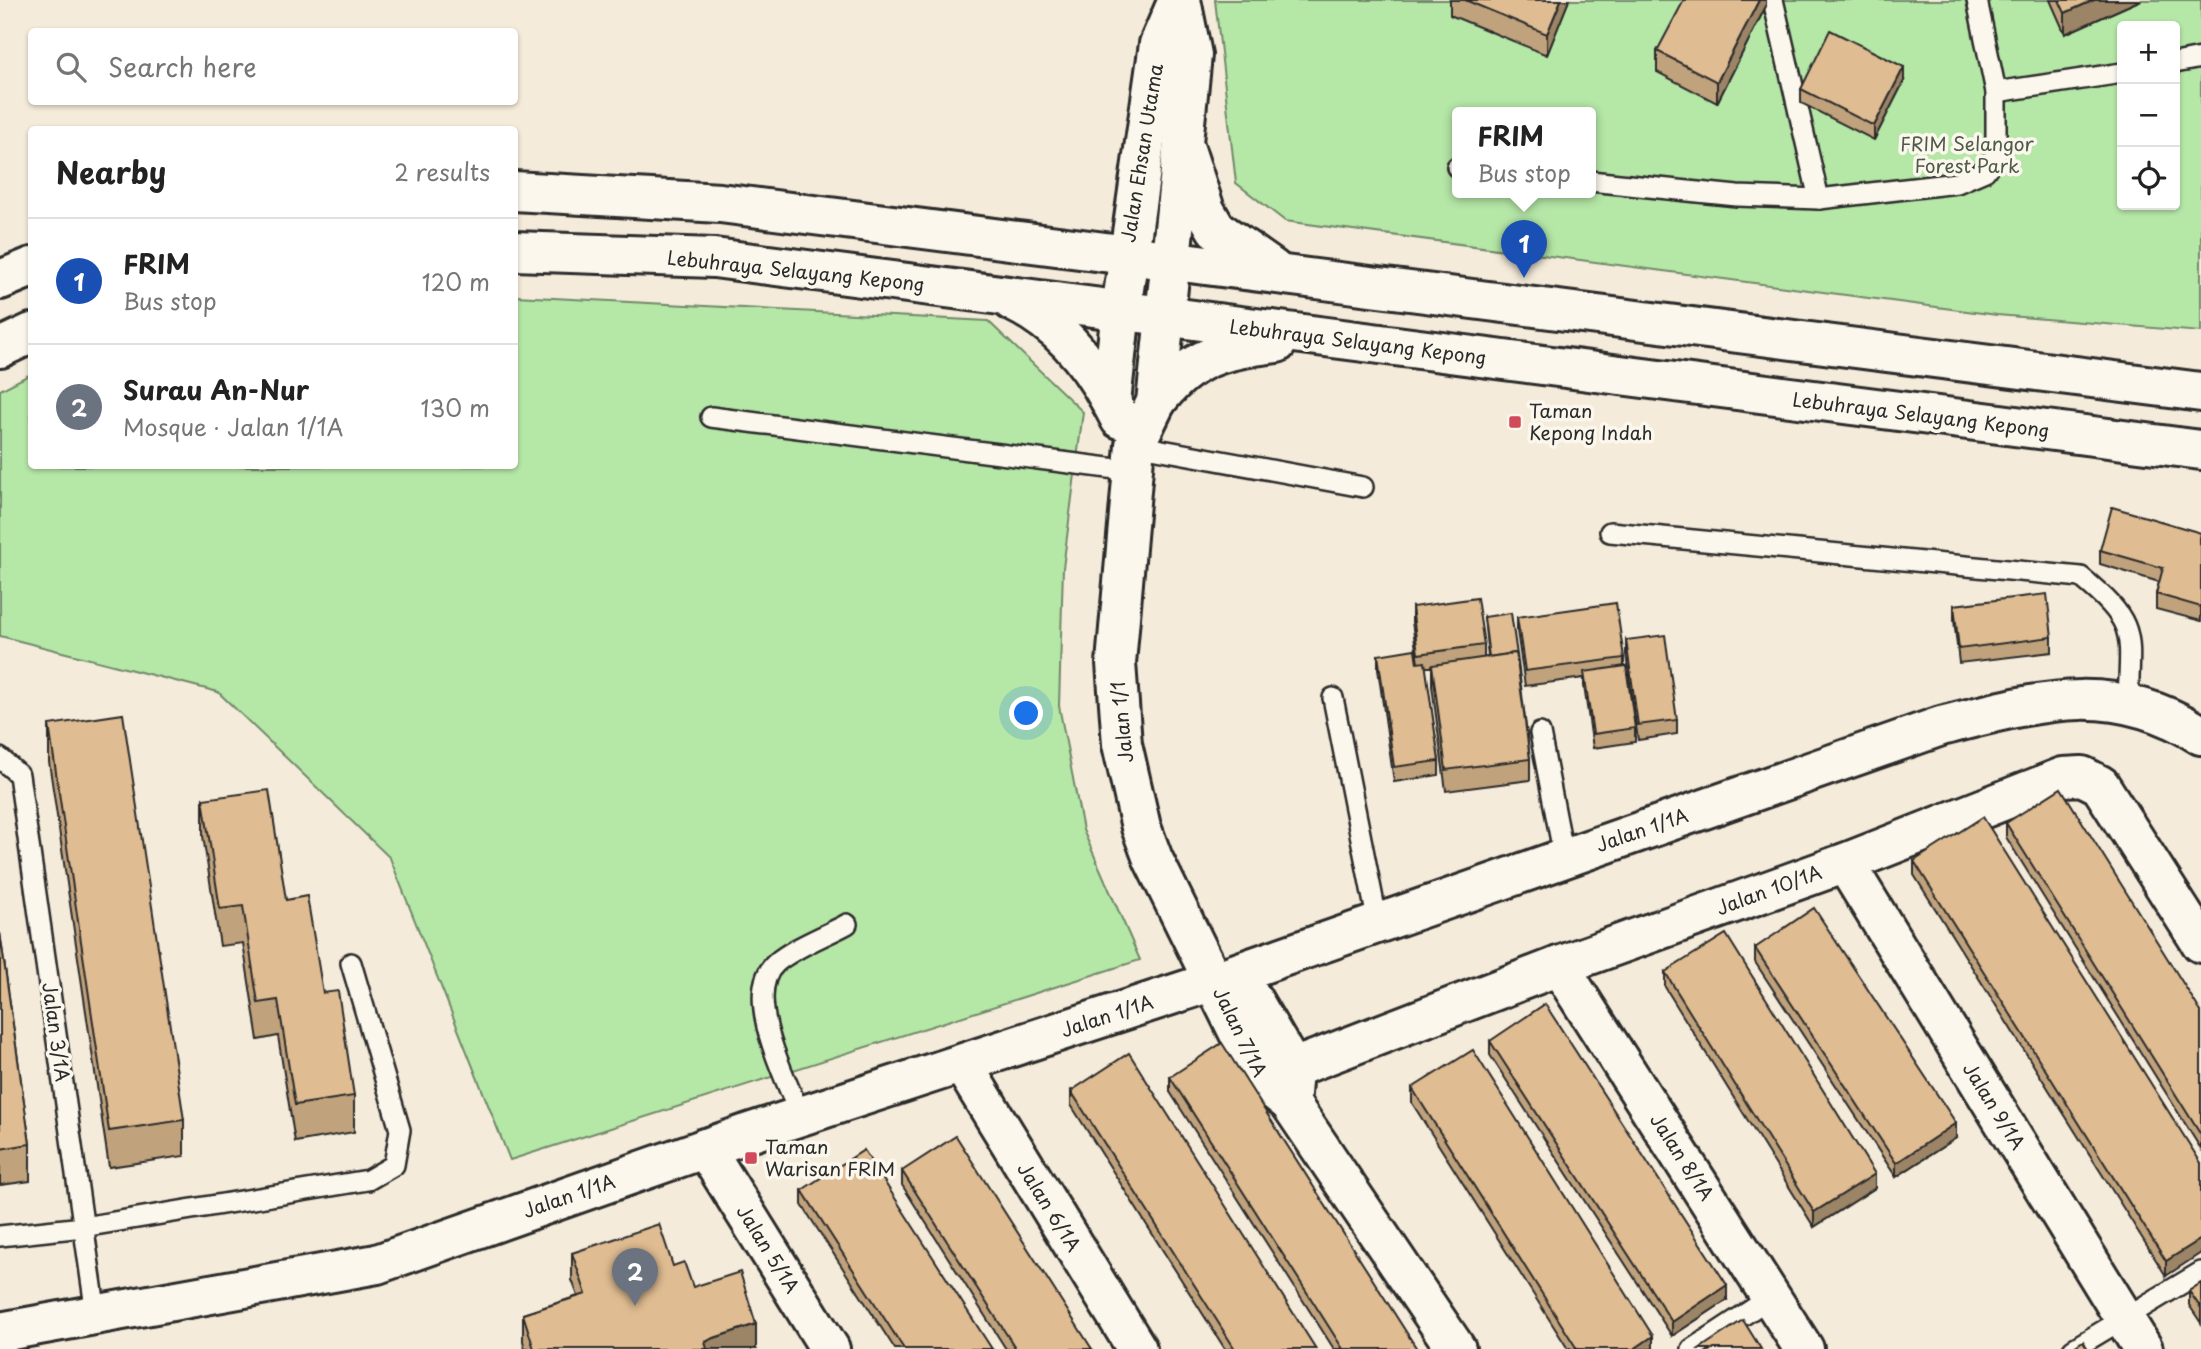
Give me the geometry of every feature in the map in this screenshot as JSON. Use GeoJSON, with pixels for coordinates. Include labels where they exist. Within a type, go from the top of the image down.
{"type":"FeatureCollection","features":[{"type":"Feature","properties":{"kind":"street","name":"Jalan Ehsan Utama"},"geometry":{"type":"LineString","coordinates":[[1170,260],[1192,55],[1180,0]]}},
{"type":"Feature","properties":{"kind":"street","name":"Jalan Ehsan Utama"},"geometry":{"type":"LineString","coordinates":[[1121,310],[1159,44],[1180,0]]}},
{"type":"Feature","properties":{"kind":"street"},"geometry":{"type":"LineString","coordinates":[[1183,143],[1205,210],[1216,229],[1282,274]]}},
{"type":"Feature","properties":{"kind":"street"},"geometry":{"type":"LineString","coordinates":[[518,191],[720,203],[2201,392]]}},
{"type":"Feature","properties":{"kind":"street","name":"Lebuhraya Selayang Kepong"},"geometry":{"type":"LineString","coordinates":[[518,251],[713,258],[2201,450]]}},
{"type":"Feature","properties":{"kind":"street","name":"Jalan 1/1"},"geometry":{"type":"LineString","coordinates":[[1170,260],[1156,402],[1133,458],[1116,663],[1126,766],[1141,827],[1153,859],[1214,981]]}},
{"type":"Feature","properties":{"kind":"street"},"geometry":{"type":"LineString","coordinates":[[0,280],[28,269]]}},
{"type":"Feature","properties":{"kind":"street"},"geometry":{"type":"LineString","coordinates":[[997,294],[1026,308],[1076,347],[1111,402],[1133,458]]}},
{"type":"Feature","properties":{"kind":"street"},"geometry":{"type":"LineString","coordinates":[[1111,402],[1121,310]]}},
{"type":"Feature","properties":{"kind":"street"},"geometry":{"type":"LineString","coordinates":[[0,348],[28,335]]}},
{"type":"Feature","properties":{"kind":"street"},"geometry":{"type":"LineString","coordinates":[[1156,402],[1173,379],[1216,354],[1324,337]]}},
{"type":"Feature","properties":{"kind":"street","name":"Jalan 1/1A"},"geometry":{"type":"LineString","coordinates":[[0,1332],[377,1264],[705,1148],[1214,981],[1941,726],[2005,710],[2073,700],[2105,699],[2128,703],[2177,720],[2201,735]]}},
{"type":"Feature","properties":{"kind":"street","name":"Jalan 10/1A"},"geometry":{"type":"LineString","coordinates":[[1282,1084],[1559,966],[1845,863],[2063,777],[2082,776],[2100,785],[2201,943]]}},
{"type":"Feature","properties":{"kind":"street","name":"Jalan 9/1A"},"geometry":{"type":"LineString","coordinates":[[1845,863],[2134,1334]]}},
{"type":"Feature","properties":{"kind":"street","name":"Jalan 8/1A"},"geometry":{"type":"LineString","coordinates":[[1559,966],[1804,1349]]}},
{"type":"Feature","properties":{"kind":"street","name":"Jalan 7/1A"},"geometry":{"type":"LineString","coordinates":[[1214,981],[1251,997],[1282,1084],[1456,1349]]}},
{"type":"Feature","properties":{"kind":"street","name":"Jalan 6/1A"},"geometry":{"type":"LineString","coordinates":[[962,1064],[1137,1349]]}},
{"type":"Feature","properties":{"kind":"street","name":"Jalan 5/1A"},"geometry":{"type":"LineString","coordinates":[[705,1148],[830,1349]]}},
{"type":"Feature","properties":{"kind":"lane"},"geometry":{"type":"LineString","coordinates":[[1773,0],[1819,199]]}},
{"type":"Feature","properties":{"kind":"lane"},"geometry":{"type":"LineString","coordinates":[[1596,181],[1737,196],[1819,199],[1957,183],[1985,171],[1996,155],[1996,92],[1977,0]]}},
{"type":"Feature","properties":{"kind":"lane"},"geometry":{"type":"LineString","coordinates":[[2180,62],[2201,58]]}},
{"type":"Feature","properties":{"kind":"lane"},"geometry":{"type":"LineString","coordinates":[[1996,92],[2117,74]]}},
{"type":"Feature","properties":{"kind":"lane"},"geometry":{"type":"LineString","coordinates":[[711,417],[1133,458],[1363,487]]}},
{"type":"Feature","properties":{"kind":"lane"},"geometry":{"type":"LineString","coordinates":[[1610,532],[2081,577],[2109,600],[2124,618],[2130,639],[2128,703]]}},
{"type":"Feature","properties":{"kind":"lane"},"geometry":{"type":"LineString","coordinates":[[1333,698],[1378,923]]}},
{"type":"Feature","properties":{"kind":"lane"},"geometry":{"type":"LineString","coordinates":[[1540,733],[1564,857]]}},
{"type":"Feature","properties":{"kind":"lane","name":"Jalan 3/1A"},"geometry":{"type":"LineString","coordinates":[[0,758],[19,775],[96,1314]]}},
{"type":"Feature","properties":{"kind":"lane"},"geometry":{"type":"LineString","coordinates":[[801,1116],[769,1037],[762,988],[775,964],[848,924]]}},
{"type":"Feature","properties":{"kind":"lane"},"geometry":{"type":"LineString","coordinates":[[0,1236],[83,1227],[368,1180],[394,1165],[400,1130],[351,963]]}},
{"type":"Feature","properties":{"kind":"lane"},"geometry":{"type":"LineString","coordinates":[[2073,1349],[2134,1334],[2201,1272]]}},
{"type":"Feature","properties":{"kind":"lane"},"geometry":{"type":"LineString","coordinates":[[1692,1349],[1771,1297]]}},
{"type":"Feature","properties":{"kind":"green space","name":"FRIM Selangor Forest Park"},"geometry":{"type":"Polygon","coordinates":[[[1215,0],[2201,0],[2201,332],[1997,315],[1285,221],[1236,183],[1215,0]]]}},
{"type":"Feature","properties":{"kind":"green space"},"geometry":{"type":"Polygon","coordinates":[[[518,296],[988,321],[1083,412],[1063,568],[1059,706],[1083,830],[1140,960],[510,1160],[390,858],[218,692],[0,636],[0,390],[28,376],[28,469],[518,469],[518,296]]]}},
{"type":"Feature","properties":{"kind":"building"},"geometry":{"type":"Polygon","coordinates":[[[1465,0],[1561,0],[1547,34],[1465,0]]]}},
{"type":"Feature","properties":{"kind":"building"},"geometry":{"type":"Polygon","coordinates":[[[1684,0],[1759,0],[1717,82],[1657,51],[1684,0]]]}},
{"type":"Feature","properties":{"kind":"building"},"geometry":{"type":"Polygon","coordinates":[[[2059,0],[2094,0],[2065,13],[2059,0]]]}},
{"type":"Feature","properties":{"kind":"building"},"geometry":{"type":"Polygon","coordinates":[[[1830,30],[1904,67],[1874,126],[1801,89],[1830,30]]]}},
{"type":"Feature","properties":{"kind":"building"},"geometry":{"type":"Polygon","coordinates":[[[2112,507],[2201,533],[2201,607],[2156,594],[2163,568],[2100,550],[2112,507]]]}},
{"type":"Feature","properties":{"kind":"building"},"geometry":{"type":"Polygon","coordinates":[[[2047,594],[2052,637],[1959,649],[1954,605],[2047,594]]]}},
{"type":"Feature","properties":{"kind":"building"},"geometry":{"type":"Polygon","coordinates":[[[1477,598],[1484,645],[1418,654],[1412,607],[1477,598]]]}},
{"type":"Feature","properties":{"kind":"building"},"geometry":{"type":"Polygon","coordinates":[[[1616,603],[1624,658],[1525,671],[1517,617],[1616,603]]]}},
{"type":"Feature","properties":{"kind":"building"},"geometry":{"type":"Polygon","coordinates":[[[1511,613],[1518,662],[1516,653],[1489,657],[1484,617],[1511,613]]]}},
{"type":"Feature","properties":{"kind":"building"},"geometry":{"type":"Polygon","coordinates":[[[1665,635],[1677,720],[1638,725],[1626,640],[1665,635]]]}},
{"type":"Feature","properties":{"kind":"building"},"geometry":{"type":"Polygon","coordinates":[[[1415,649],[1417,663],[1425,662],[1439,761],[1394,767],[1378,655],[1415,649]]]}},
{"type":"Feature","properties":{"kind":"building"},"geometry":{"type":"Polygon","coordinates":[[[1516,653],[1530,759],[1446,770],[1432,665],[1516,653]]]}},
{"type":"Feature","properties":{"kind":"building"},"geometry":{"type":"Polygon","coordinates":[[[1626,666],[1635,728],[1593,734],[1584,672],[1626,666]]]}},
{"type":"Feature","properties":{"kind":"building"},"geometry":{"type":"Polygon","coordinates":[[[123,714],[184,1120],[109,1131],[49,725],[123,714]]]}},
{"type":"Feature","properties":{"kind":"building"},"geometry":{"type":"Polygon","coordinates":[[[2061,788],[2201,1012],[2201,1135],[2006,823],[2061,788]]]}},
{"type":"Feature","properties":{"kind":"building"},"geometry":{"type":"Polygon","coordinates":[[[269,790],[286,900],[307,896],[323,993],[338,991],[354,1096],[295,1105],[278,1000],[258,1003],[243,906],[220,909],[203,799],[269,790]]]}},
{"type":"Feature","properties":{"kind":"building"},"geometry":{"type":"Polygon","coordinates":[[[1983,817],[2201,1163],[2201,1239],[2166,1261],[1914,861],[1983,817]]]}},
{"type":"Feature","properties":{"kind":"building"},"geometry":{"type":"Polygon","coordinates":[[[1814,908],[1956,1123],[1896,1163],[1755,948],[1814,908]]]}},
{"type":"Feature","properties":{"kind":"building"},"geometry":{"type":"Polygon","coordinates":[[[0,933],[30,1144],[0,1149],[0,933]]]}},
{"type":"Feature","properties":{"kind":"building"},"geometry":{"type":"Polygon","coordinates":[[[1726,934],[1875,1174],[1814,1212],[1665,972],[1726,934]]]}},
{"type":"Feature","properties":{"kind":"building"},"geometry":{"type":"Polygon","coordinates":[[[1545,1004],[1727,1285],[1672,1322],[1490,1041],[1545,1004]]]}},
{"type":"Feature","properties":{"kind":"building"},"geometry":{"type":"Polygon","coordinates":[[[1222,1043],[1417,1349],[1343,1349],[1170,1077],[1222,1043]]]}},
{"type":"Feature","properties":{"kind":"building"},"geometry":{"type":"Polygon","coordinates":[[[1473,1050],[1653,1336],[1634,1349],[1577,1349],[1412,1088],[1473,1050]]]}},
{"type":"Feature","properties":{"kind":"building"},"geometry":{"type":"Polygon","coordinates":[[[1129,1053],[1316,1349],[1235,1349],[1071,1091],[1129,1053]]]}},
{"type":"Feature","properties":{"kind":"building"},"geometry":{"type":"Polygon","coordinates":[[[956,1136],[1092,1349],[1016,1349],[902,1171],[956,1136]]]}},
{"type":"Feature","properties":{"kind":"building"},"geometry":{"type":"Polygon","coordinates":[[[864,1150],[992,1349],[904,1349],[802,1190],[864,1150]]]}},
{"type":"Feature","properties":{"kind":"building"},"geometry":{"type":"Polygon","coordinates":[[[659,1224],[673,1266],[684,1262],[693,1287],[740,1272],[756,1324],[705,1341],[707,1349],[534,1349],[523,1314],[586,1294],[572,1253],[659,1224]]]}},
{"type":"Feature","properties":{"kind":"building"},"geometry":{"type":"Polygon","coordinates":[[[2201,1283],[2201,1308],[2189,1291],[2201,1283]]]}},
{"type":"Feature","properties":{"kind":"building"},"geometry":{"type":"Polygon","coordinates":[[[1743,1320],[1761,1349],[1699,1349],[1743,1320]]]}},
{"type":"Feature","properties":{"kind":"building"},"geometry":{"type":"Polygon","coordinates":[[[2083,1341],[2088,1349],[2071,1349],[2083,1341]]]}},
{"type":"Feature","properties":{"kind":"place","name":"FRIM"},"geometry":{"type":"Point","coordinates":[1524,278]}},
{"type":"Feature","properties":{"kind":"place","name":"Taman Kepong Indah"},"geometry":{"type":"Point","coordinates":[1515,422]}},
{"type":"Feature","properties":{"kind":"place","name":"Taman Warisan FRIM"},"geometry":{"type":"Point","coordinates":[751,1158]}},
{"type":"Feature","properties":{"kind":"place","name":"Surau An-Nur"},"geometry":{"type":"Point","coordinates":[635,1306]}}]}
